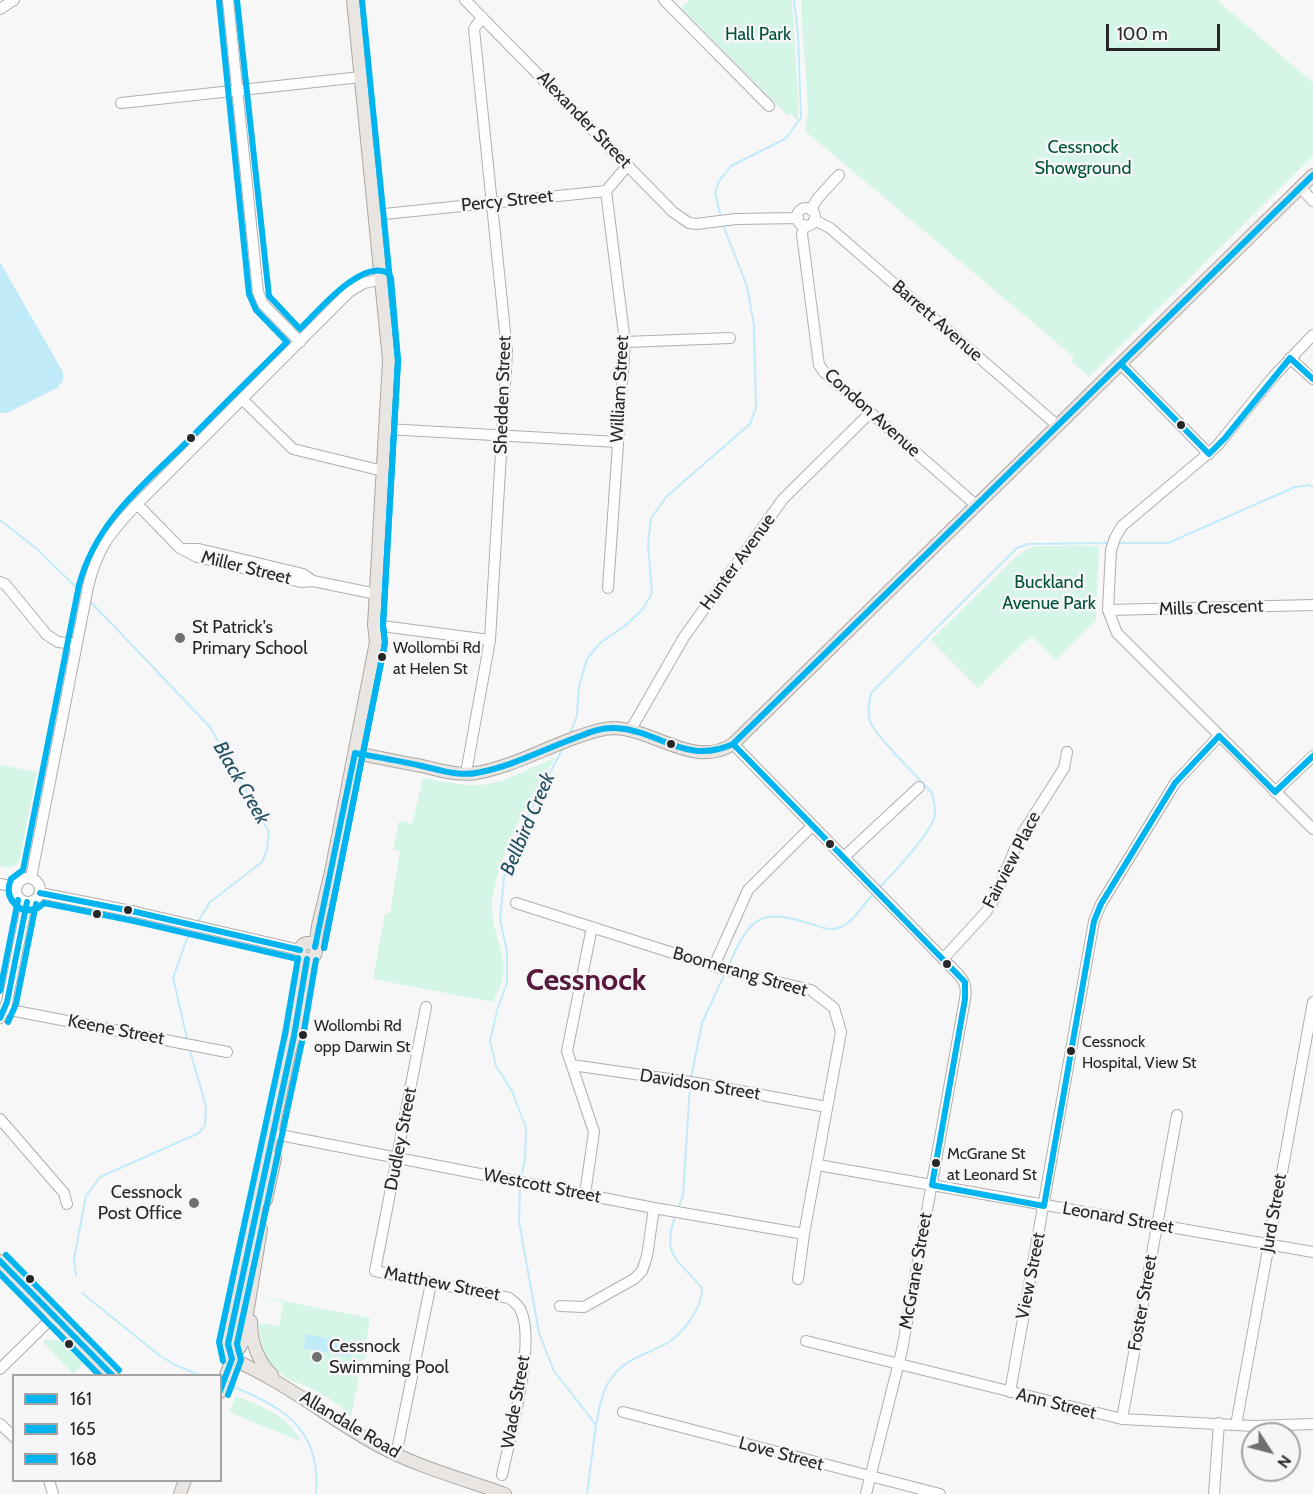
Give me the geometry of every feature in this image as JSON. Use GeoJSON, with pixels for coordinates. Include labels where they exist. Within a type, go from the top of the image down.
{"type":"FeatureCollection","features":[{"type":"Feature","properties":{"kind":"main road"},"geometry":{"type":"LineString","coordinates":[[307,950],[318,926],[330,875],[376,642],[374,625],[390,360],[352,0]]}},
{"type":"Feature","properties":{"kind":"main road"},"geometry":{"type":"LineString","coordinates":[[355,753],[477,773],[606,728],[630,731],[699,752],[719,751],[733,744],[1122,365],[1313,175]]}},
{"type":"Feature","properties":{"kind":"main road"},"geometry":{"type":"LineString","coordinates":[[232,1359],[228,1344],[294,1036],[307,950],[368,640],[374,625]]}},
{"type":"Feature","properties":{"kind":"main road"},"geometry":{"type":"LineString","coordinates":[[354,719],[352,746],[355,753]]}},
{"type":"Feature","properties":{"kind":"main road"},"geometry":{"type":"LineString","coordinates":[[341,786],[348,760],[355,753]]}},
{"type":"Feature","properties":{"kind":"main road"},"geometry":{"type":"LineString","coordinates":[[222,1388],[232,1359],[241,1347],[262,1219],[280,1135],[294,1036]]}},
{"type":"Feature","properties":{"kind":"main road"},"geometry":{"type":"LineString","coordinates":[[276,1115],[280,1135]]}},
{"type":"Feature","properties":{"kind":"main road"},"geometry":{"type":"LineString","coordinates":[[268,1152],[274,1140],[280,1135]]}},
{"type":"Feature","properties":{"kind":"main road"},"geometry":{"type":"LineString","coordinates":[[0,1261],[111,1374]]}},
{"type":"Feature","properties":{"kind":"main road"},"geometry":{"type":"LineString","coordinates":[[250,1299],[254,1349],[270,1374],[290,1388]]}},
{"type":"Feature","properties":{"kind":"main road","name":"Allandale Road"},"geometry":{"type":"LineString","coordinates":[[232,1359],[290,1388],[396,1455],[479,1490],[505,1494]]}},
{"type":"Feature","properties":{"kind":"street"},"geometry":{"type":"LineString","coordinates":[[0,9],[14,0]]}},
{"type":"Feature","properties":{"kind":"street"},"geometry":{"type":"LineString","coordinates":[[228,0],[258,292],[263,304],[300,342]]}},
{"type":"Feature","properties":{"kind":"street","name":"Alexander Street"},"geometry":{"type":"LineString","coordinates":[[465,0],[681,218],[696,224],[736,219],[801,222]]}},
{"type":"Feature","properties":{"kind":"street"},"geometry":{"type":"LineString","coordinates":[[664,0],[769,106]]}},
{"type":"Feature","properties":{"kind":"street","name":"Shedden Street"},"geometry":{"type":"LineString","coordinates":[[466,773],[490,640],[507,351],[474,29],[482,17]]}},
{"type":"Feature","properties":{"kind":"street"},"geometry":{"type":"LineString","coordinates":[[121,103],[361,77]]}},
{"type":"Feature","properties":{"kind":"street"},"geometry":{"type":"LineString","coordinates":[[606,191],[628,165]]}},
{"type":"Feature","properties":{"kind":"street"},"geometry":{"type":"LineString","coordinates":[[813,215],[806,208],[801,210],[801,222],[809,225],[813,215],[817,199],[839,175]]}},
{"type":"Feature","properties":{"kind":"street"},"geometry":{"type":"LineString","coordinates":[[1300,187],[1313,201]]}},
{"type":"Feature","properties":{"kind":"street","name":"Percy Street"},"geometry":{"type":"LineString","coordinates":[[375,215],[606,191]]}},
{"type":"Feature","properties":{"kind":"street","name":"William Street"},"geometry":{"type":"LineString","coordinates":[[606,191],[625,342],[608,588]]}},
{"type":"Feature","properties":{"kind":"street","name":"Barrett Avenue"},"geometry":{"type":"LineString","coordinates":[[813,215],[1058,426]]}},
{"type":"Feature","properties":{"kind":"street","name":"Condon Avenue"},"geometry":{"type":"LineString","coordinates":[[801,222],[819,365],[824,372],[977,506]]}},
{"type":"Feature","properties":{"kind":"street"},"geometry":{"type":"LineString","coordinates":[[31,878],[76,644],[88,587],[99,550],[137,504],[354,288],[382,279]]}},
{"type":"Feature","properties":{"kind":"street"},"geometry":{"type":"LineString","coordinates":[[1313,335],[1290,358],[1225,438],[1122,526],[1111,550],[1108,610],[1117,633],[1313,829]]}},
{"type":"Feature","properties":{"kind":"street"},"geometry":{"type":"LineString","coordinates":[[625,342],[730,338]]}},
{"type":"Feature","properties":{"kind":"street"},"geometry":{"type":"LineString","coordinates":[[1290,358],[1313,379]]}},
{"type":"Feature","properties":{"kind":"street"},"geometry":{"type":"LineString","coordinates":[[1122,365],[1209,454]]}},
{"type":"Feature","properties":{"kind":"street"},"geometry":{"type":"LineString","coordinates":[[242,399],[293,449],[383,471]]}},
{"type":"Feature","properties":{"kind":"street","name":"Hunter Avenue"},"geometry":{"type":"LineString","coordinates":[[630,731],[684,637],[783,499],[870,413]]}},
{"type":"Feature","properties":{"kind":"street"},"geometry":{"type":"LineString","coordinates":[[386,429],[618,442]]}},
{"type":"Feature","properties":{"kind":"street","name":"Miller Street"},"geometry":{"type":"LineString","coordinates":[[137,504],[180,548],[197,557],[301,582],[313,580],[376,594]]}},
{"type":"Feature","properties":{"kind":"street"},"geometry":{"type":"LineString","coordinates":[[0,582],[47,635],[58,642],[76,644]]}},
{"type":"Feature","properties":{"kind":"street","name":"Mills Crescent"},"geometry":{"type":"LineString","coordinates":[[1108,610],[1313,605]]}},
{"type":"Feature","properties":{"kind":"street"},"geometry":{"type":"LineString","coordinates":[[374,625],[490,640]]}},
{"type":"Feature","properties":{"kind":"street","name":"View Street"},"geometry":{"type":"LineString","coordinates":[[1010,1392],[1094,921],[1101,904],[1175,783],[1219,736]]}},
{"type":"Feature","properties":{"kind":"street","name":"McGrane Street"},"geometry":{"type":"LineString","coordinates":[[733,744],[963,979],[966,990],[899,1364],[866,1494]]}},
{"type":"Feature","properties":{"kind":"street","name":"Fairview Place"},"geometry":{"type":"LineString","coordinates":[[943,958],[986,912],[995,898],[1019,839],[1064,768],[1066,752]]}},
{"type":"Feature","properties":{"kind":"street"},"geometry":{"type":"LineString","coordinates":[[1275,792],[1313,756]]}},
{"type":"Feature","properties":{"kind":"street"},"geometry":{"type":"LineString","coordinates":[[844,857],[919,787]]}},
{"type":"Feature","properties":{"kind":"street"},"geometry":{"type":"LineString","coordinates":[[723,969],[748,890],[813,826]]}},
{"type":"Feature","properties":{"kind":"street"},"geometry":{"type":"LineString","coordinates":[[31,878],[39,883],[40,893],[35,900],[27,902],[20,898],[17,888],[22,880],[31,878]]}},
{"type":"Feature","properties":{"kind":"street"},"geometry":{"type":"LineString","coordinates":[[0,884],[17,888]]}},
{"type":"Feature","properties":{"kind":"street"},"geometry":{"type":"LineString","coordinates":[[40,893],[307,950]]}},
{"type":"Feature","properties":{"kind":"street"},"geometry":{"type":"LineString","coordinates":[[2,1014],[27,902]]}},
{"type":"Feature","properties":{"kind":"street","name":"Boomerang Street"},"geometry":{"type":"LineString","coordinates":[[516,903],[723,969],[811,990],[834,1008],[841,1032],[804,1234],[798,1279]]}},
{"type":"Feature","properties":{"kind":"street"},"geometry":{"type":"LineString","coordinates":[[585,1194],[594,1132],[567,1051],[592,927]]}},
{"type":"Feature","properties":{"kind":"street","name":"Jurd Street"},"geometry":{"type":"LineString","coordinates":[[1236,1425],[1313,1002]]}},
{"type":"Feature","properties":{"kind":"street","name":"Dudley Street"},"geometry":{"type":"LineString","coordinates":[[375,1271],[426,1008]]}},
{"type":"Feature","properties":{"kind":"street","name":"Keene Street"},"geometry":{"type":"LineString","coordinates":[[2,1014],[227,1052]]}},
{"type":"Feature","properties":{"kind":"street","name":"Davidson Street"},"geometry":{"type":"LineString","coordinates":[[572,1065],[697,1083],[828,1107]]}},
{"type":"Feature","properties":{"kind":"street","name":"Foster Street"},"geometry":{"type":"LineString","coordinates":[[1122,1419],[1177,1115]]}},
{"type":"Feature","properties":{"kind":"street"},"geometry":{"type":"LineString","coordinates":[[0,1119],[64,1193],[67,1204]]}},
{"type":"Feature","properties":{"kind":"street","name":"Westcott Street"},"geometry":{"type":"LineString","coordinates":[[280,1135],[654,1208],[804,1234]]}},
{"type":"Feature","properties":{"kind":"street","name":"Leonard Street"},"geometry":{"type":"LineString","coordinates":[[818,1165],[1313,1252]]}},
{"type":"Feature","properties":{"kind":"street"},"geometry":{"type":"LineString","coordinates":[[560,1306],[584,1307],[634,1279],[642,1271],[647,1256],[654,1208]]}},
{"type":"Feature","properties":{"kind":"street","name":"Matthew Street"},"geometry":{"type":"LineString","coordinates":[[375,1271],[509,1298]]}},
{"type":"Feature","properties":{"kind":"street"},"geometry":{"type":"LineString","coordinates":[[396,1455],[431,1283]]}},
{"type":"Feature","properties":{"kind":"street","name":"Wade Street"},"geometry":{"type":"LineString","coordinates":[[502,1475],[526,1355],[521,1310],[509,1298]]}},
{"type":"Feature","properties":{"kind":"street"},"geometry":{"type":"LineString","coordinates":[[0,1369],[54,1316]]}},
{"type":"Feature","properties":{"kind":"street","name":"Ann Street"},"geometry":{"type":"LineString","coordinates":[[806,1341],[1122,1419],[1236,1425],[1313,1425]]}},
{"type":"Feature","properties":{"kind":"street","name":"Love Street"},"geometry":{"type":"LineString","coordinates":[[623,1412],[940,1494]]}},
{"type":"Feature","properties":{"kind":"street"},"geometry":{"type":"LineString","coordinates":[[0,1424],[12,1435]]}},
{"type":"Feature","properties":{"kind":"street"},"geometry":{"type":"LineString","coordinates":[[1214,1494],[1219,1424]]}},
{"type":"Feature","properties":{"kind":"green space","name":"Hall Park"},"geometry":{"type":"Polygon","coordinates":[[[689,0],[792,0],[798,121],[791,114],[788,116],[681,8],[689,0]]]}},
{"type":"Feature","properties":{"kind":"green space","name":"Cessnock Showground"},"geometry":{"type":"Polygon","coordinates":[[[802,0],[1217,0],[1313,83],[1313,156],[1089,377],[1071,361],[1074,357],[805,131],[808,113],[802,0]]]}},
{"type":"Feature","properties":{"kind":"green space","name":"Buckland Avenue Park"},"geometry":{"type":"Polygon","coordinates":[[[1034,546],[1099,546],[1096,619],[1056,660],[1031,636],[978,688],[931,640],[1020,553],[1034,546]]]}},
{"type":"Feature","properties":{"kind":"green space"},"geometry":{"type":"Polygon","coordinates":[[[556,757],[535,790],[498,872],[492,909],[504,972],[493,1002],[373,979],[385,913],[390,913],[400,851],[393,849],[399,821],[412,824],[423,778],[466,785],[489,784],[509,778],[556,757]]]}},
{"type":"Feature","properties":{"kind":"green space"},"geometry":{"type":"Polygon","coordinates":[[[0,765],[37,772],[19,863],[11,868],[0,866],[0,765]]]}},
{"type":"Feature","properties":{"kind":"green space","name":"Cessnock Swimming Pool"},"geometry":{"type":"Polygon","coordinates":[[[258,1296],[370,1318],[365,1348],[367,1354],[361,1365],[351,1418],[329,1399],[287,1378],[273,1367],[264,1352],[258,1323],[279,1326],[284,1303],[258,1296]]]}},
{"type":"Feature","properties":{"kind":"green space"},"geometry":{"type":"Polygon","coordinates":[[[62,1340],[84,1363],[73,1374],[43,1342],[62,1340]]]}},
{"type":"Feature","properties":{"kind":"green space"},"geometry":{"type":"Polygon","coordinates":[[[236,1396],[274,1413],[289,1425],[302,1442],[229,1412],[236,1396]]]}},
{"type":"Feature","properties":{"kind":"water"},"geometry":{"type":"Polygon","coordinates":[[[0,262],[63,372],[63,380],[57,388],[7,413],[0,413],[0,262]]]}},
{"type":"Feature","properties":{"kind":"water"},"geometry":{"type":"Polygon","coordinates":[[[306,1334],[352,1344],[349,1357],[303,1348],[306,1334]]]}},
{"type":"Feature","properties":{"kind":"waterway","name":"Bellbird Creek"},"geometry":{"type":"LineString","coordinates":[[721,217],[715,193],[719,181],[731,166],[785,139],[801,118],[798,34],[794,0]]}},
{"type":"Feature","properties":{"kind":"waterway","name":"Bellbird Creek"},"geometry":{"type":"LineString","coordinates":[[569,736],[577,716],[579,686],[587,659],[600,643],[626,625],[643,609],[652,593],[648,544],[651,518],[667,496],[750,424],[756,408],[754,325],[747,286],[723,225]]}},
{"type":"Feature","properties":{"kind":"waterway"},"geometry":{"type":"LineString","coordinates":[[1118,543],[1168,543],[1295,487],[1309,485],[1313,487]]}},
{"type":"Feature","properties":{"kind":"waterway","name":"Black Creek"},"geometry":{"type":"LineString","coordinates":[[0,520],[38,550],[83,594]]}},
{"type":"Feature","properties":{"kind":"waterway"},"geometry":{"type":"LineString","coordinates":[[879,888],[923,838],[933,821],[935,811],[932,793],[873,728],[869,714],[871,693],[1017,548],[1028,544],[1109,543]]}},
{"type":"Feature","properties":{"kind":"waterway","name":"Black Creek"},"geometry":{"type":"LineString","coordinates":[[89,600],[210,727],[269,832],[267,850],[262,862],[210,902],[197,923]]}},
{"type":"Feature","properties":{"kind":"waterway","name":"Bellbird Creek"},"geometry":{"type":"LineString","coordinates":[[521,1178],[525,1159],[526,1128],[512,1091],[496,1066],[490,1041],[498,1007],[507,983],[507,951],[500,920],[504,877],[530,811],[564,746]]}},
{"type":"Feature","properties":{"kind":"waterway"},"geometry":{"type":"LineString","coordinates":[[728,967],[743,936],[759,920],[781,917],[824,928],[838,928],[850,921],[873,894]]}},
{"type":"Feature","properties":{"kind":"waterway","name":"Black Creek"},"geometry":{"type":"LineString","coordinates":[[188,1042],[173,978],[192,930]]}},
{"type":"Feature","properties":{"kind":"waterway"},"geometry":{"type":"LineString","coordinates":[[691,1078],[702,1023],[725,973]]}},
{"type":"Feature","properties":{"kind":"waterway","name":"Black Creek"},"geometry":{"type":"LineString","coordinates":[[76,1275],[74,1259],[86,1196],[100,1177],[199,1133],[205,1125],[206,1106],[189,1047]]}},
{"type":"Feature","properties":{"kind":"waterway"},"geometry":{"type":"LineString","coordinates":[[678,1208],[683,1196],[690,1086]]}},
{"type":"Feature","properties":{"kind":"waterway","name":"Bellbird Creek"},"geometry":{"type":"LineString","coordinates":[[520,1186],[519,1221],[539,1333],[554,1371],[596,1425],[587,1494]]}},
{"type":"Feature","properties":{"kind":"waterway"},"geometry":{"type":"LineString","coordinates":[[596,1424],[604,1392],[615,1373],[630,1361],[673,1339],[688,1323],[700,1302],[702,1288],[680,1264],[671,1250],[671,1230],[675,1217]]}},
{"type":"Feature","properties":{"kind":"waterway","name":"Black Creek"},"geometry":{"type":"LineString","coordinates":[[82,1293],[159,1355],[175,1365],[197,1374]]}},
{"type":"Feature","properties":{"kind":"waterway","name":"Black Creek"},"geometry":{"type":"LineString","coordinates":[[226,1384],[264,1401],[280,1410],[294,1422],[304,1435],[312,1452],[316,1471],[316,1494]]}},
{"type":"Feature","properties":{"kind":"transit line","name":"168"},"geometry":{"type":"LineString","coordinates":[[237,0],[269,296],[300,329],[328,300],[353,280],[377,270],[388,273],[391,278],[398,361],[383,625],[385,643],[324,948]]}},
{"type":"Feature","properties":{"kind":"transit line","name":"165"},"geometry":{"type":"LineString","coordinates":[[324,948],[385,643],[383,625],[398,360],[362,0]]}},
{"type":"Feature","properties":{"kind":"transit line","name":"165"},"geometry":{"type":"LineString","coordinates":[[219,1],[249,294],[256,310],[287,342],[122,506],[97,542],[79,585],[23,870],[11,879],[9,894],[13,902],[25,911],[38,908],[44,903],[298,959]]}},
{"type":"Feature","properties":{"kind":"transit line","name":"161"},"geometry":{"type":"LineString","coordinates":[[355,753],[469,774],[502,767],[605,728],[631,730],[686,749],[701,751],[716,750],[733,744],[1313,175]]}},
{"type":"Feature","properties":{"kind":"transit line","name":"161"},"geometry":{"type":"LineString","coordinates":[[1122,365],[1209,454],[1225,438],[1290,358],[1313,379]]}},
{"type":"Feature","properties":{"kind":"transit line","name":"161"},"geometry":{"type":"LineString","coordinates":[[733,744],[965,982],[965,999],[932,1185],[1044,1206],[1094,921],[1101,904],[1175,783],[1219,736],[1275,792],[1313,756]]}},
{"type":"Feature","properties":{"kind":"transit line","name":"161"},"geometry":{"type":"LineString","coordinates":[[315,947],[355,753]]}},
{"type":"Feature","properties":{"kind":"transit line","name":"161"},"geometry":{"type":"LineString","coordinates":[[40,893],[136,912],[300,950]]}},
{"type":"Feature","properties":{"kind":"transit line","name":"168"},"geometry":{"type":"LineString","coordinates":[[0,991],[18,900]]}},
{"type":"Feature","properties":{"kind":"transit line","name":"161"},"geometry":{"type":"LineString","coordinates":[[0,1018],[7,1002],[27,902]]}},
{"type":"Feature","properties":{"kind":"transit line","name":"165"},"geometry":{"type":"LineString","coordinates":[[8,1022],[16,1004],[36,904]]}},
{"type":"Feature","properties":{"kind":"transit line","name":"168"},"geometry":{"type":"LineString","coordinates":[[223,1361],[219,1342],[285,1034],[298,958]]}},
{"type":"Feature","properties":{"kind":"transit line","name":"161"},"geometry":{"type":"LineString","coordinates":[[222,1386],[232,1359],[228,1344],[294,1036],[307,959]]}},
{"type":"Feature","properties":{"kind":"transit line","name":"165"},"geometry":{"type":"LineString","coordinates":[[228,1395],[241,1360],[237,1344],[303,1037],[316,960]]}},
{"type":"Feature","properties":{"kind":"transit line","name":"168"},"geometry":{"type":"LineString","coordinates":[[6,1255],[119,1370]]}},
{"type":"Feature","properties":{"kind":"transit line","name":"161"},"geometry":{"type":"LineString","coordinates":[[0,1261],[111,1374]]}},
{"type":"Feature","properties":{"kind":"transit line","name":"165"},"geometry":{"type":"LineString","coordinates":[[0,1274],[98,1374]]}},
{"type":"Feature","properties":{"kind":"place","name":"St Patrick's Primary School"},"geometry":{"type":"Point","coordinates":[180,638]}},
{"type":"Feature","properties":{"kind":"place","name":"Wollombi Rd at Helen St"},"geometry":{"type":"Point","coordinates":[382,657]}},
{"type":"Feature","properties":{"kind":"place","name":"Wollombi Rd opp Darwin St"},"geometry":{"type":"Point","coordinates":[303,1035]}},
{"type":"Feature","properties":{"kind":"place","name":"Cessnock Hospital, View St"},"geometry":{"type":"Point","coordinates":[1071,1051]}},
{"type":"Feature","properties":{"kind":"place","name":"McGrane St at Leonard St"},"geometry":{"type":"Point","coordinates":[936,1163]}},
{"type":"Feature","properties":{"kind":"place","name":"Cessnock Post Office"},"geometry":{"type":"Point","coordinates":[194,1203]}},
{"type":"Feature","properties":{"kind":"place","name":"Cessnock Swimming Pool"},"geometry":{"type":"Point","coordinates":[317,1357]}},
{"type":"Feature","properties":{"kind":"district","name":"Cessnock"},"geometry":{"type":"Point","coordinates":[586,981]}}]}
